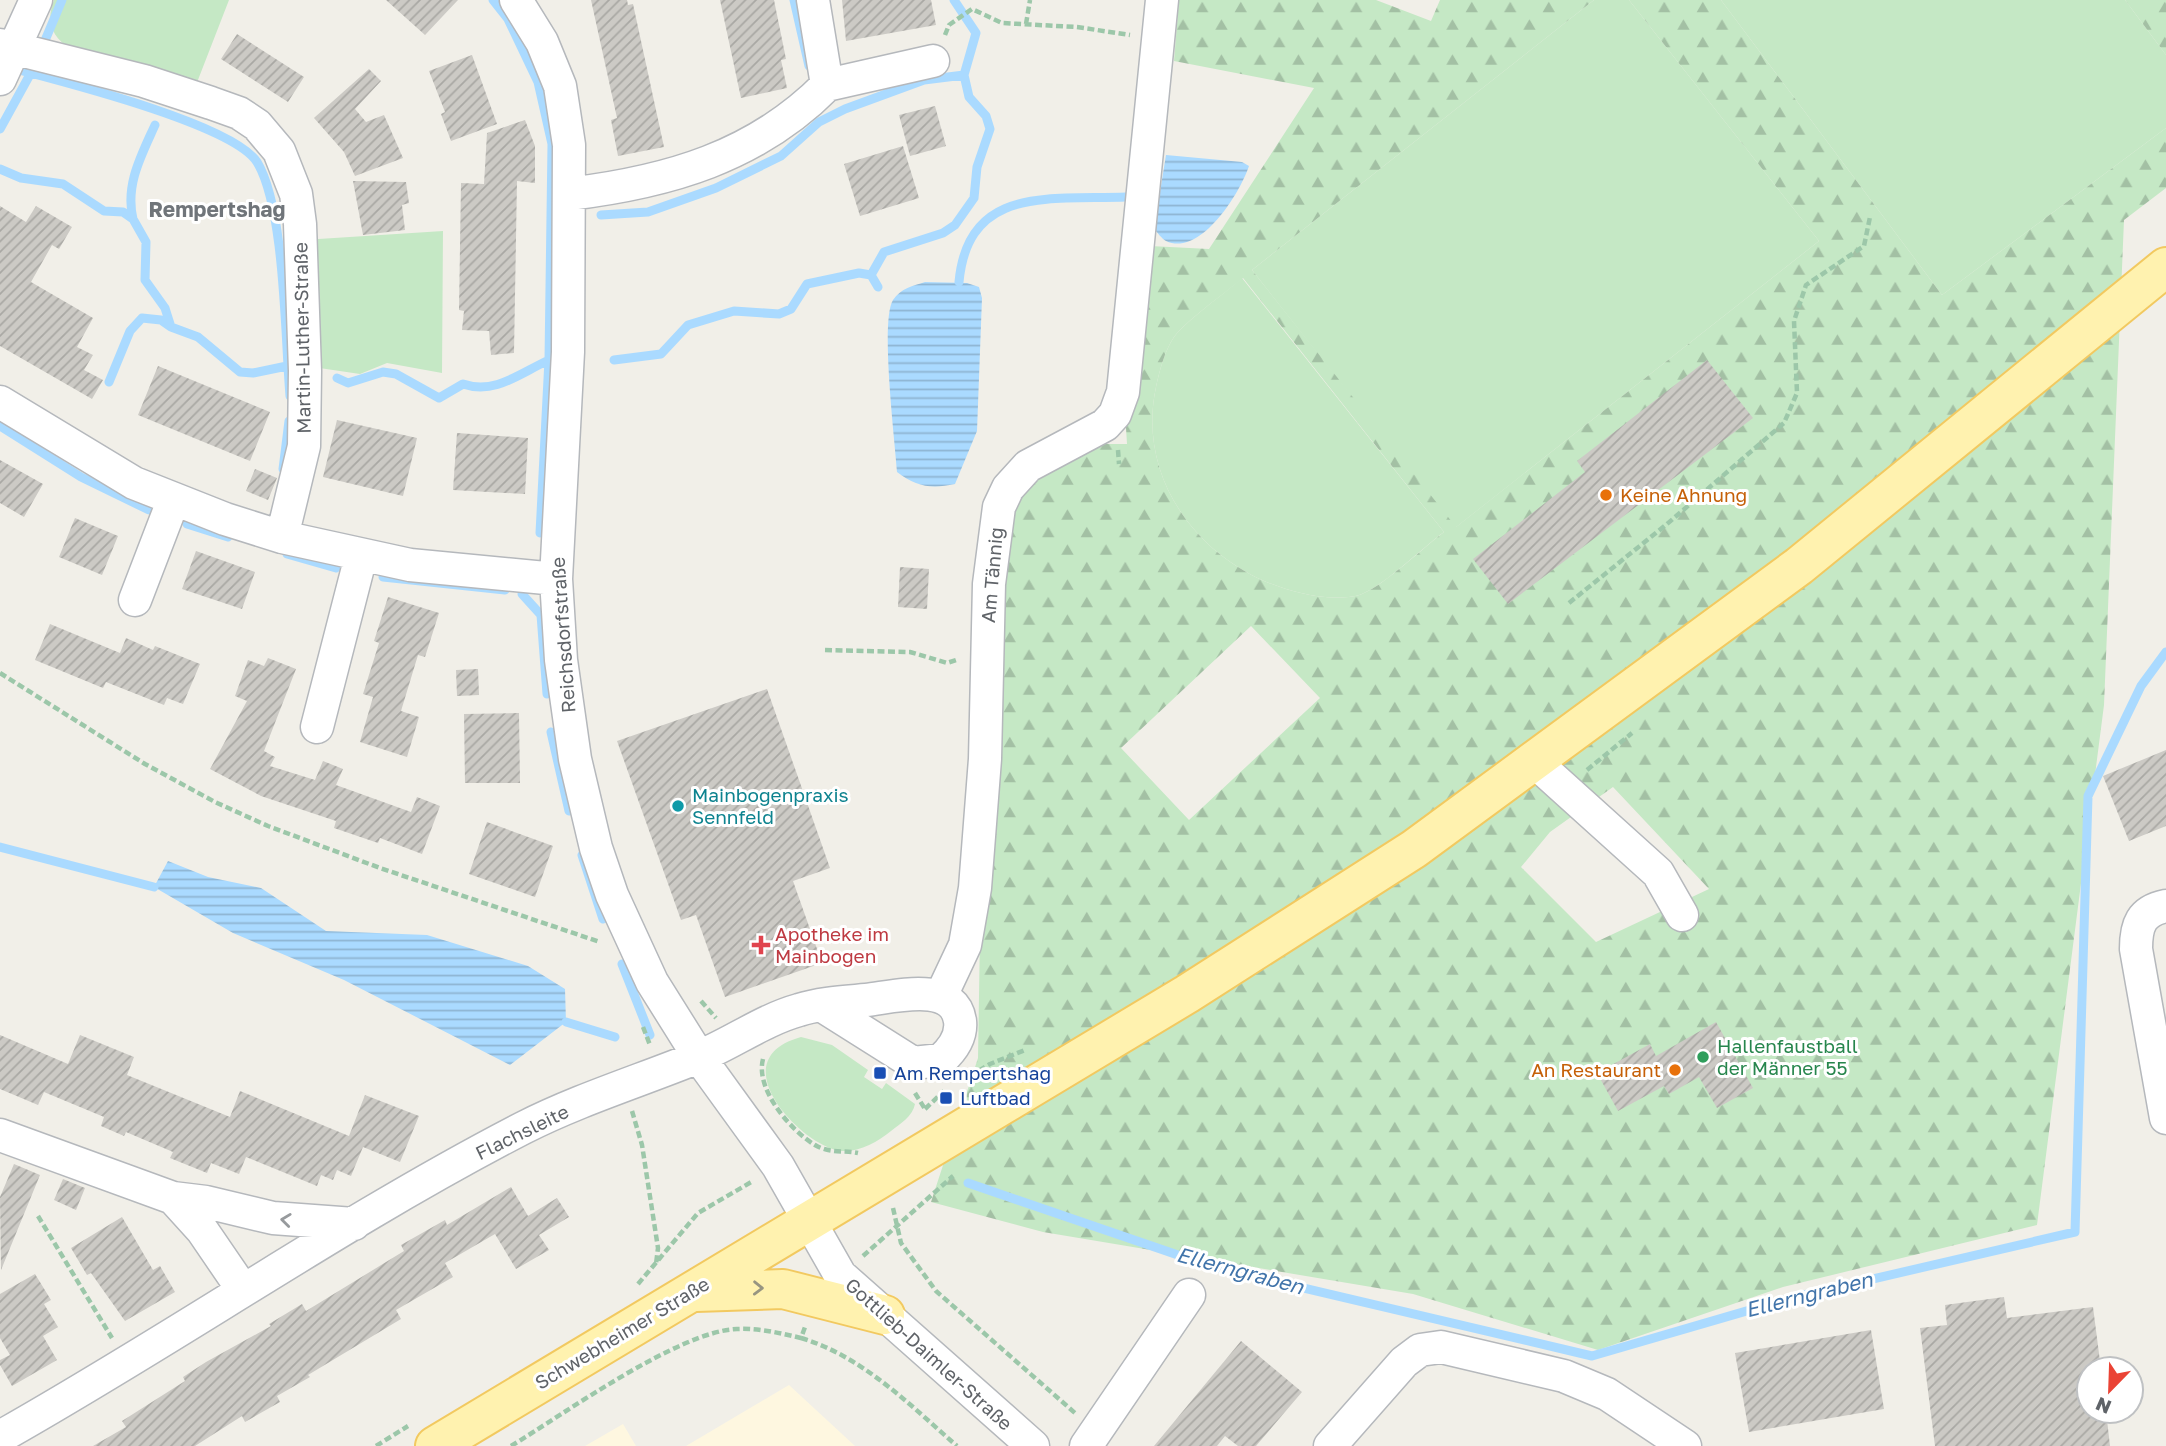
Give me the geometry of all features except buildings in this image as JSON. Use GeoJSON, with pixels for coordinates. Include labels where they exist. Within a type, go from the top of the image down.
{"type":"FeatureCollection","features":[{"type":"Feature","properties":{"kind":"main road","name":"Schwebheimer Straße"},"geometry":{"type":"LineString","coordinates":[[422,1436],[690,1292],[809,1220],[866,1160],[1188,994],[1414,849],[1800,566],[2166,267]]}},
{"type":"Feature","properties":{"kind":"main road"},"geometry":{"type":"LineString","coordinates":[[690,1292],[739,1288],[783,1289],[885,1315]]}},
{"type":"Feature","properties":{"kind":"street"},"geometry":{"type":"LineString","coordinates":[[0,79],[8,47],[36,0]]}},
{"type":"Feature","properties":{"kind":"street","name":"Reichsdorfstraße"},"geometry":{"type":"LineString","coordinates":[[516,0],[542,42],[560,86],[569,145],[568,352],[556,579],[568,715],[596,848],[612,895],[652,982],[699,1057],[778,1166],[809,1220]]}},
{"type":"Feature","properties":{"kind":"street"},"geometry":{"type":"LineString","coordinates":[[813,0],[827,85]]}},
{"type":"Feature","properties":{"kind":"street","name":"Am Tännig"},"geometry":{"type":"LineString","coordinates":[[941,996],[965,945],[975,888],[985,759],[986,650],[994,530],[1008,488],[1028,466],[1105,425],[1115,414],[1123,392],[1162,0]]}},
{"type":"Feature","properties":{"kind":"street","name":"Martin-Luther-Straße"},"geometry":{"type":"LineString","coordinates":[[8,47],[145,81],[239,113],[257,125],[279,151],[296,194],[300,224],[305,371],[304,446],[282,537]]}},
{"type":"Feature","properties":{"kind":"street"},"geometry":{"type":"LineString","coordinates":[[569,194],[668,177],[736,151],[801,112],[827,85],[933,61]]}},
{"type":"Feature","properties":{"kind":"street"},"geometry":{"type":"LineString","coordinates":[[0,402],[134,482],[173,501],[282,537],[361,556],[438,569],[556,579]]}},
{"type":"Feature","properties":{"kind":"street"},"geometry":{"type":"LineString","coordinates":[[135,600],[173,501]]}},
{"type":"Feature","properties":{"kind":"street"},"geometry":{"type":"LineString","coordinates":[[317,727],[361,556]]}},
{"type":"Feature","properties":{"kind":"street"},"geometry":{"type":"LineString","coordinates":[[1535,762],[1658,873],[1682,915]]}},
{"type":"Feature","properties":{"kind":"street"},"geometry":{"type":"LineString","coordinates":[[2166,906],[2152,908],[2141,918],[2136,940],[2166,1118]]}},
{"type":"Feature","properties":{"kind":"street","name":"Flachsleite"},"geometry":{"type":"LineString","coordinates":[[0,1437],[354,1224],[525,1127],[699,1057],[798,1010],[821,1005],[918,995],[941,996]]}},
{"type":"Feature","properties":{"kind":"street"},"geometry":{"type":"LineString","coordinates":[[821,1005],[913,1063],[926,1064],[940,1060],[957,1041],[960,1026],[958,1014],[951,1002],[941,996]]}},
{"type":"Feature","properties":{"kind":"street"},"geometry":{"type":"LineString","coordinates":[[0,1136],[173,1198],[206,1202],[273,1218],[354,1224]]}},
{"type":"Feature","properties":{"kind":"street"},"geometry":{"type":"LineString","coordinates":[[173,1198],[202,1230],[243,1290]]}},
{"type":"Feature","properties":{"kind":"street","name":"Gottlieb-Daimler-Straße"},"geometry":{"type":"LineString","coordinates":[[809,1220],[840,1275],[1033,1446]]}},
{"type":"Feature","properties":{"kind":"street"},"geometry":{"type":"LineString","coordinates":[[1091,1439],[1189,1295]]}},
{"type":"Feature","properties":{"kind":"street"},"geometry":{"type":"LineString","coordinates":[[1330,1446],[1404,1362],[1420,1350],[1441,1347],[1564,1376],[1607,1394],[1685,1446]]}},
{"type":"Feature","properties":{"kind":"path"},"geometry":{"type":"LineString","coordinates":[[1026,24],[1030,0]]}},
{"type":"Feature","properties":{"kind":"path"},"geometry":{"type":"LineString","coordinates":[[933,61],[949,25],[972,9],[1002,23],[1077,27],[1159,39]]}},
{"type":"Feature","properties":{"kind":"path"},"geometry":{"type":"LineString","coordinates":[[1569,603],[1667,524],[1784,423],[1797,393],[1794,321],[1806,285],[1864,246],[1870,217]]}},
{"type":"Feature","properties":{"kind":"path"},"geometry":{"type":"LineString","coordinates":[[825,650],[910,652],[947,663],[986,650]]}},
{"type":"Feature","properties":{"kind":"path"},"geometry":{"type":"LineString","coordinates":[[0,673],[145,764],[215,802],[268,826],[380,868],[606,943],[598,931]]}},
{"type":"Feature","properties":{"kind":"path"},"geometry":{"type":"LineString","coordinates":[[696,995],[735,1040]]}},
{"type":"Feature","properties":{"kind":"path"},"geometry":{"type":"LineString","coordinates":[[639,1018],[663,1071]]}},
{"type":"Feature","properties":{"kind":"path"},"geometry":{"type":"LineString","coordinates":[[960,1082],[990,1064],[1033,1048]]}},
{"type":"Feature","properties":{"kind":"path"},"geometry":{"type":"LineString","coordinates":[[764,1053],[760,1069],[764,1086],[792,1125],[814,1145],[866,1160],[896,1213],[901,1243],[936,1291],[1091,1439]]}},
{"type":"Feature","properties":{"kind":"path"},"geometry":{"type":"LineString","coordinates":[[626,1085],[642,1145],[658,1248],[656,1265]]}},
{"type":"Feature","properties":{"kind":"path"},"geometry":{"type":"LineString","coordinates":[[910,1088],[925,1109]]}},
{"type":"Feature","properties":{"kind":"path"},"geometry":{"type":"LineString","coordinates":[[918,1116],[949,1088]]}},
{"type":"Feature","properties":{"kind":"path"},"geometry":{"type":"LineString","coordinates":[[632,1290],[698,1213],[778,1166]]}},
{"type":"Feature","properties":{"kind":"path"},"geometry":{"type":"LineString","coordinates":[[38,1216],[127,1361]]}},
{"type":"Feature","properties":{"kind":"path"},"geometry":{"type":"LineString","coordinates":[[801,1338],[822,1344],[858,1366],[892,1390],[957,1446]]}},
{"type":"Feature","properties":{"kind":"path"},"geometry":{"type":"LineString","coordinates":[[376,1446],[422,1436]]}},
{"type":"Feature","properties":{"kind":"shaded area"},"geometry":{"type":"Polygon","coordinates":[[[789,1385],[855,1446],[686,1446],[789,1385]]]}},
{"type":"Feature","properties":{"kind":"shaded area"},"geometry":{"type":"Polygon","coordinates":[[[623,1424],[636,1446],[585,1446],[623,1424]]]}},
{"type":"Feature","properties":{"kind":"green space"},"geometry":{"type":"Polygon","coordinates":[[[54,0],[229,0],[196,85],[70,48],[58,39],[52,27],[50,14],[54,0]]]}},
{"type":"Feature","properties":{"kind":"green space"},"geometry":{"type":"Polygon","coordinates":[[[1179,0],[1376,0],[1431,21],[1440,0],[1594,0],[1252,270],[1456,527],[1819,241],[1629,0],[1721,0],[1942,295],[2166,128],[2166,188],[2124,220],[2104,705],[2037,1225],[1783,1287],[1598,1350],[1413,1294],[1043,1232],[931,1202],[978,1058],[981,871],[1005,525],[1022,488],[1038,473],[1099,444],[1127,444],[1125,412],[1150,246],[1209,249],[1314,88],[1174,61],[1179,0]],[[1243,278],[1180,330],[1171,342],[1163,361],[1156,387],[1152,423],[1157,457],[1168,489],[1185,518],[1208,544],[1236,566],[1267,582],[1301,593],[1341,598],[1364,593],[1393,574],[1444,532],[1243,278]],[[1251,626],[1121,748],[1189,820],[1320,698],[1251,626]],[[1613,787],[1550,832],[1521,867],[1596,942],[1709,889],[1613,787]]]}},
{"type":"Feature","properties":{"kind":"green space"},"geometry":{"type":"Polygon","coordinates":[[[1594,0],[1629,0],[1819,241],[1455,528],[1252,270],[1594,0]]]}},
{"type":"Feature","properties":{"kind":"green space"},"geometry":{"type":"Polygon","coordinates":[[[1721,0],[2125,0],[2166,55],[2166,128],[1942,295],[1721,0]]]}},
{"type":"Feature","properties":{"kind":"green space"},"geometry":{"type":"Polygon","coordinates":[[[2125,0],[2166,0],[2166,55],[2125,0]]]}},
{"type":"Feature","properties":{"kind":"green space"},"geometry":{"type":"Polygon","coordinates":[[[443,231],[442,373],[387,363],[360,374],[306,366],[303,240],[443,231]]]}},
{"type":"Feature","properties":{"kind":"green space"},"geometry":{"type":"Polygon","coordinates":[[[1242,278],[1444,532],[1394,573],[1364,593],[1341,598],[1301,593],[1267,582],[1236,566],[1208,544],[1185,518],[1168,489],[1157,457],[1152,423],[1156,387],[1163,361],[1171,342],[1180,330],[1242,278]]]}},
{"type":"Feature","properties":{"kind":"green space"},"geometry":{"type":"Polygon","coordinates":[[[801,1037],[832,1045],[868,1070],[864,1077],[882,1089],[886,1083],[915,1104],[912,1112],[880,1139],[855,1150],[842,1151],[808,1136],[776,1102],[767,1083],[767,1064],[777,1048],[801,1037]]]}},
{"type":"Feature","properties":{"kind":"water"},"geometry":{"type":"Polygon","coordinates":[[[1166,155],[1242,162],[1249,166],[1237,191],[1217,220],[1192,240],[1179,243],[1166,241],[1154,229],[1166,155]]]}},
{"type":"Feature","properties":{"kind":"water"},"geometry":{"type":"Polygon","coordinates":[[[925,282],[967,283],[979,287],[982,298],[977,431],[955,484],[939,486],[918,484],[897,472],[889,382],[888,331],[893,300],[903,290],[925,282]]]}},
{"type":"Feature","properties":{"kind":"water"},"geometry":{"type":"Polygon","coordinates":[[[168,861],[208,877],[261,888],[326,931],[427,935],[528,966],[565,989],[566,1022],[510,1065],[344,980],[233,933],[154,887],[168,861]]]}},
{"type":"Feature","properties":{"kind":"waterway"},"geometry":{"type":"LineString","coordinates":[[41,50],[62,0]]}},
{"type":"Feature","properties":{"kind":"waterway"},"geometry":{"type":"LineString","coordinates":[[493,0],[508,19],[538,82],[552,144],[549,360],[540,533]]}},
{"type":"Feature","properties":{"kind":"waterway"},"geometry":{"type":"LineString","coordinates":[[794,0],[809,66]]}},
{"type":"Feature","properties":{"kind":"waterway"},"geometry":{"type":"LineString","coordinates":[[871,275],[884,252],[943,233],[955,225],[974,198],[977,167],[990,129],[986,116],[969,97],[964,75],[976,33],[954,0]]}},
{"type":"Feature","properties":{"kind":"waterway"},"geometry":{"type":"LineString","coordinates":[[12,68],[105,93],[182,119],[242,148],[257,162],[266,183],[278,241],[290,396]]}},
{"type":"Feature","properties":{"kind":"waterway"},"geometry":{"type":"LineString","coordinates":[[0,129],[33,69]]}},
{"type":"Feature","properties":{"kind":"waterway"},"geometry":{"type":"LineString","coordinates":[[601,215],[648,212],[716,188],[781,156],[819,122],[845,109],[924,80],[964,75]]}},
{"type":"Feature","properties":{"kind":"waterway"},"geometry":{"type":"LineString","coordinates":[[133,219],[133,182],[155,125]]}},
{"type":"Feature","properties":{"kind":"waterway"},"geometry":{"type":"LineString","coordinates":[[0,169],[21,178],[63,184],[104,211],[123,212],[133,219],[146,242],[145,280],[165,308],[171,327],[198,337],[240,372],[253,373],[287,366]]}},
{"type":"Feature","properties":{"kind":"waterway"},"geometry":{"type":"LineString","coordinates":[[959,282],[966,251],[978,228],[996,213],[1017,204],[1042,200],[1126,197]]}},
{"type":"Feature","properties":{"kind":"waterway"},"geometry":{"type":"LineString","coordinates":[[614,360],[661,354],[688,325],[734,311],[779,314],[791,309],[807,284],[859,273],[871,275]]}},
{"type":"Feature","properties":{"kind":"waterway"},"geometry":{"type":"LineString","coordinates":[[871,275],[878,287]]}},
{"type":"Feature","properties":{"kind":"waterway"},"geometry":{"type":"LineString","coordinates":[[109,382],[130,331],[142,318],[161,320],[171,327]]}},
{"type":"Feature","properties":{"kind":"waterway"},"geometry":{"type":"LineString","coordinates":[[337,378],[348,383],[383,372],[396,374],[439,398],[463,384],[475,387],[497,385],[549,360]]}},
{"type":"Feature","properties":{"kind":"waterway"},"geometry":{"type":"LineString","coordinates":[[283,469],[289,421]]}},
{"type":"Feature","properties":{"kind":"waterway"},"geometry":{"type":"LineString","coordinates":[[0,426],[81,477],[149,510]]}},
{"type":"Feature","properties":{"kind":"waterway"},"geometry":{"type":"LineString","coordinates":[[187,524],[228,537]]}},
{"type":"Feature","properties":{"kind":"waterway"},"geometry":{"type":"LineString","coordinates":[[287,554],[336,568]]}},
{"type":"Feature","properties":{"kind":"waterway"},"geometry":{"type":"LineString","coordinates":[[383,577],[505,590]]}},
{"type":"Feature","properties":{"kind":"waterway"},"geometry":{"type":"LineString","coordinates":[[522,594],[541,615],[547,694]]}},
{"type":"Feature","properties":{"kind":"waterway","name":"Ellerngraben"},"geometry":{"type":"LineString","coordinates":[[968,1183],[1210,1266],[1592,1356],[1791,1298],[2075,1232],[2088,796],[2141,686],[2166,652]]}},
{"type":"Feature","properties":{"kind":"waterway"},"geometry":{"type":"LineString","coordinates":[[551,732],[569,811]]}},
{"type":"Feature","properties":{"kind":"waterway","name":"Ellerngraben"},"geometry":{"type":"LineString","coordinates":[[0,847],[154,887]]}},
{"type":"Feature","properties":{"kind":"waterway"},"geometry":{"type":"LineString","coordinates":[[582,855],[603,919]]}},
{"type":"Feature","properties":{"kind":"waterway"},"geometry":{"type":"LineString","coordinates":[[622,964],[650,1035]]}},
{"type":"Feature","properties":{"kind":"waterway","name":"Ellerngraben"},"geometry":{"type":"LineString","coordinates":[[566,1022],[615,1037]]}},
{"type":"Feature","properties":{"kind":"place","name":"Keine Ahnung"},"geometry":{"type":"Point","coordinates":[1606,495]}},
{"type":"Feature","properties":{"kind":"place","name":"Mainbogenpraxis Sennfeld"},"geometry":{"type":"Point","coordinates":[678,806]}},
{"type":"Feature","properties":{"kind":"place","name":"Apotheke im Mainbogen"},"geometry":{"type":"Point","coordinates":[761,945]}},
{"type":"Feature","properties":{"kind":"place","name":"Hallenfaustball der Männer 55"},"geometry":{"type":"Point","coordinates":[1703,1057]}},
{"type":"Feature","properties":{"kind":"place","name":"An Restaurant"},"geometry":{"type":"Point","coordinates":[1675,1070]}},
{"type":"Feature","properties":{"kind":"place","name":"Am Rempertshag"},"geometry":{"type":"Point","coordinates":[880,1073]}},
{"type":"Feature","properties":{"kind":"place","name":"Luftbad"},"geometry":{"type":"Point","coordinates":[946,1098]}},
{"type":"Feature","properties":{"kind":"district","name":"Rempertshag"},"geometry":{"type":"Point","coordinates":[217,210]}}]}
